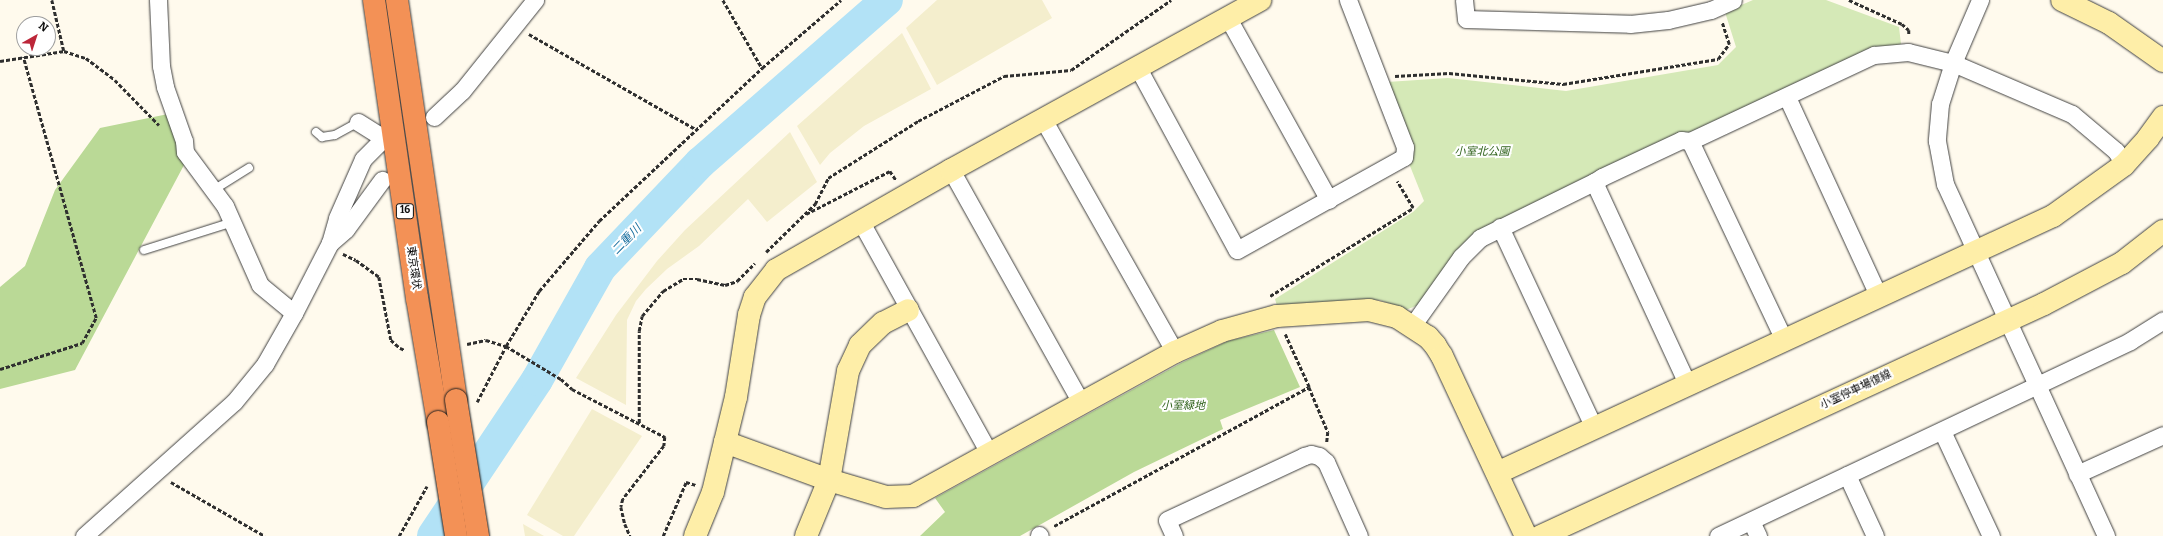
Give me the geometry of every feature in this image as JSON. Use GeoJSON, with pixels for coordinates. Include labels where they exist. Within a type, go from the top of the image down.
{"type":"FeatureCollection","features":[{"type":"Feature","properties":{"kind":"highway","name":"東京環状"},"geometry":{"type":"LineString","coordinates":[[374,0],[389,138],[418,298],[456,536]]}},
{"type":"Feature","properties":{"kind":"highway","name":"16"},"geometry":{"type":"LineString","coordinates":[[397,0],[456,400],[478,536]]}},
{"type":"Feature","properties":{"kind":"street"},"geometry":{"type":"LineString","coordinates":[[158,0],[161,66],[165,87],[184,141],[185,152],[215,190],[233,222],[260,286],[294,313]]}},
{"type":"Feature","properties":{"kind":"street"},"geometry":{"type":"LineString","coordinates":[[434,117],[462,91],[535,0]]}},
{"type":"Feature","properties":{"kind":"street"},"geometry":{"type":"LineString","coordinates":[[695,536],[713,492],[736,396],[749,315],[755,297],[776,270],[951,170],[1260,0]]}},
{"type":"Feature","properties":{"kind":"street"},"geometry":{"type":"LineString","coordinates":[[1138,68],[1237,250],[1330,200],[1404,157],[1405,147],[1348,0]]}},
{"type":"Feature","properties":{"kind":"street"},"geometry":{"type":"LineString","coordinates":[[1464,0],[1466,19],[1630,24],[1668,20],[1717,7],[1732,0]]}},
{"type":"Feature","properties":{"kind":"street"},"geometry":{"type":"LineString","coordinates":[[1980,0],[1953,63],[1940,104],[1937,141],[1945,184],[2036,386],[2106,536]]}},
{"type":"Feature","properties":{"kind":"street"},"geometry":{"type":"LineString","coordinates":[[2062,0],[2109,23],[2163,61]]}},
{"type":"Feature","properties":{"kind":"street"},"geometry":{"type":"LineString","coordinates":[[1228,18],[1330,200]]}},
{"type":"Feature","properties":{"kind":"street"},"geometry":{"type":"LineString","coordinates":[[1412,326],[1461,257],[1480,238],[1602,177],[1681,140],[1690,141],[1787,97],[1874,55],[1908,52],[1953,63],[2072,114],[2116,151],[2124,165]]}},
{"type":"Feature","properties":{"kind":"street"},"geometry":{"type":"LineString","coordinates":[[1787,97],[1879,296]]}},
{"type":"Feature","properties":{"kind":"street"},"geometry":{"type":"LineString","coordinates":[[1497,473],[1687,383],[2053,216],[2124,165],[2148,138],[2163,117]]}},
{"type":"Feature","properties":{"kind":"street"},"geometry":{"type":"LineString","coordinates":[[1043,119],[1175,352]]}},
{"type":"Feature","properties":{"kind":"street"},"geometry":{"type":"LineString","coordinates":[[84,536],[234,402],[265,364],[294,313],[329,245],[337,218],[363,159],[389,138],[358,122]]}},
{"type":"Feature","properties":{"kind":"street"},"geometry":{"type":"LineString","coordinates":[[1690,141],[1784,340]]}},
{"type":"Feature","properties":{"kind":"street"},"geometry":{"type":"LineString","coordinates":[[951,170],[1082,404]]}},
{"type":"Feature","properties":{"kind":"street"},"geometry":{"type":"LineString","coordinates":[[329,245],[346,229],[382,180]]}},
{"type":"Feature","properties":{"kind":"street"},"geometry":{"type":"LineString","coordinates":[[1594,182],[1687,383]]}},
{"type":"Feature","properties":{"kind":"street"},"geometry":{"type":"LineString","coordinates":[[860,222],[990,455]]}},
{"type":"Feature","properties":{"kind":"street"},"geometry":{"type":"LineString","coordinates":[[1500,227],[1594,428]]}},
{"type":"Feature","properties":{"kind":"street","name":"小室停車場復線"},"geometry":{"type":"LineString","coordinates":[[1541,536],[2101,276],[2122,263],[2163,231]]}},
{"type":"Feature","properties":{"kind":"street"},"geometry":{"type":"LineString","coordinates":[[806,536],[829,480],[848,371],[860,344],[882,323],[908,310]]}},
{"type":"Feature","properties":{"kind":"street"},"geometry":{"type":"LineString","coordinates":[[725,442],[829,480],[886,497],[913,496],[1175,352],[1222,331],[1277,316],[1369,310],[1397,317],[1412,326],[1428,337],[1442,356],[1526,536]]}},
{"type":"Feature","properties":{"kind":"street"},"geometry":{"type":"LineString","coordinates":[[1718,536],[1755,528],[1847,475],[2130,341],[2163,320]]}},
{"type":"Feature","properties":{"kind":"street"},"geometry":{"type":"LineString","coordinates":[[1942,431],[1991,536]]}},
{"type":"Feature","properties":{"kind":"street"},"geometry":{"type":"LineString","coordinates":[[2077,474],[2163,435]]}},
{"type":"Feature","properties":{"kind":"street"},"geometry":{"type":"LineString","coordinates":[[1174,536],[1167,520],[1304,456],[1319,456],[1326,462],[1357,536]]}},
{"type":"Feature","properties":{"kind":"street"},"geometry":{"type":"LineString","coordinates":[[1847,475],[1875,536]]}},
{"type":"Feature","properties":{"kind":"lane"},"geometry":{"type":"LineString","coordinates":[[316,132],[322,137],[335,135],[358,122]]}},
{"type":"Feature","properties":{"kind":"lane"},"geometry":{"type":"LineString","coordinates":[[215,190],[250,168]]}},
{"type":"Feature","properties":{"kind":"lane"},"geometry":{"type":"LineString","coordinates":[[144,250],[233,222]]}},
{"type":"Feature","properties":{"kind":"path"},"geometry":{"type":"LineString","coordinates":[[52,0],[64,51]]}},
{"type":"Feature","properties":{"kind":"path"},"geometry":{"type":"LineString","coordinates":[[723,0],[762,68]]}},
{"type":"Feature","properties":{"kind":"path"},"geometry":{"type":"LineString","coordinates":[[506,346],[539,291],[599,221],[762,68],[842,0]]}},
{"type":"Feature","properties":{"kind":"path"},"geometry":{"type":"LineString","coordinates":[[764,253],[815,204],[828,178],[918,121],[1004,76],[1071,70],[1171,0]]}},
{"type":"Feature","properties":{"kind":"path"},"geometry":{"type":"LineString","coordinates":[[1849,0],[1906,27],[1909,30],[1908,52]]}},
{"type":"Feature","properties":{"kind":"path"},"geometry":{"type":"LineString","coordinates":[[1378,78],[1449,73],[1563,84],[1718,59],[1729,44],[1717,7]]}},
{"type":"Feature","properties":{"kind":"path"},"geometry":{"type":"LineString","coordinates":[[515,26],[696,130]]}},
{"type":"Feature","properties":{"kind":"path"},"geometry":{"type":"LineString","coordinates":[[0,61],[64,51],[86,58],[115,80],[161,127]]}},
{"type":"Feature","properties":{"kind":"path"},"geometry":{"type":"LineString","coordinates":[[0,370],[82,343],[96,318],[23,57]]}},
{"type":"Feature","properties":{"kind":"path"},"geometry":{"type":"LineString","coordinates":[[1326,462],[1328,432],[1268,298],[1413,208],[1388,166]]}},
{"type":"Feature","properties":{"kind":"path"},"geometry":{"type":"LineString","coordinates":[[804,215],[890,171],[907,195]]}},
{"type":"Feature","properties":{"kind":"path"},"geometry":{"type":"LineString","coordinates":[[329,245],[356,260],[379,277],[391,340],[400,348],[408,350]]}},
{"type":"Feature","properties":{"kind":"path"},"geometry":{"type":"LineString","coordinates":[[639,423],[639,331],[642,316],[663,291],[683,280],[697,280],[725,285],[737,281],[759,259]]}},
{"type":"Feature","properties":{"kind":"path"},"geometry":{"type":"LineString","coordinates":[[467,344],[486,340],[506,346],[561,379],[572,389],[665,437],[664,446],[623,498],[621,507],[625,524],[630,536]]}},
{"type":"Feature","properties":{"kind":"path"},"geometry":{"type":"LineString","coordinates":[[1039,535],[1309,387]]}},
{"type":"Feature","properties":{"kind":"path"},"geometry":{"type":"LineString","coordinates":[[155,473],[265,536]]}},
{"type":"Feature","properties":{"kind":"path"},"geometry":{"type":"LineString","coordinates":[[663,536],[686,482],[713,492]]}},
{"type":"Feature","properties":{"kind":"shaded area"},"geometry":{"type":"Polygon","coordinates":[[[937,0],[1042,0],[1052,18],[937,85],[906,28],[937,0]]]}},
{"type":"Feature","properties":{"kind":"shaded area"},"geometry":{"type":"Polygon","coordinates":[[[902,33],[931,89],[864,126],[830,153],[820,165],[797,126],[902,33]]]}},
{"type":"Feature","properties":{"kind":"shaded area"},"geometry":{"type":"Polygon","coordinates":[[[790,132],[817,182],[767,222],[748,199],[699,246],[667,269],[646,289],[636,301],[627,320],[626,405],[576,378],[616,315],[657,261],[685,230],[790,132]]]}},
{"type":"Feature","properties":{"kind":"shaded area"},"geometry":{"type":"Polygon","coordinates":[[[592,409],[642,436],[574,536],[563,536],[527,515],[592,409]]]}},
{"type":"Feature","properties":{"kind":"shaded area"},"geometry":{"type":"Polygon","coordinates":[[[523,524],[544,536],[525,536],[523,524]]]}},
{"type":"Feature","properties":{"kind":"green space","name":"小室北公園"},"geometry":{"type":"Polygon","coordinates":[[[1753,0],[1826,0],[1899,27],[1901,44],[1495,222],[1418,305],[1406,310],[1380,300],[1277,306],[1275,299],[1413,212],[1424,201],[1408,161],[1413,143],[1387,82],[1448,78],[1566,91],[1718,65],[1736,47],[1725,12],[1753,0]]]}},
{"type":"Feature","properties":{"kind":"green space"},"geometry":{"type":"Polygon","coordinates":[[[173,113],[192,150],[75,370],[0,389],[0,287],[25,266],[55,190],[100,128],[173,113]]]}},
{"type":"Feature","properties":{"kind":"green space","name":"小室緑地"},"geometry":{"type":"Polygon","coordinates":[[[1274,330],[1300,387],[1220,420],[1223,429],[1134,472],[1020,536],[920,536],[945,512],[935,498],[1181,363],[1228,341],[1274,330]]]}},
{"type":"Feature","properties":{"kind":"waterway","name":"二重川"},"geometry":{"type":"LineString","coordinates":[[433,536],[537,380],[600,268],[700,163],[887,0]]}}]}
